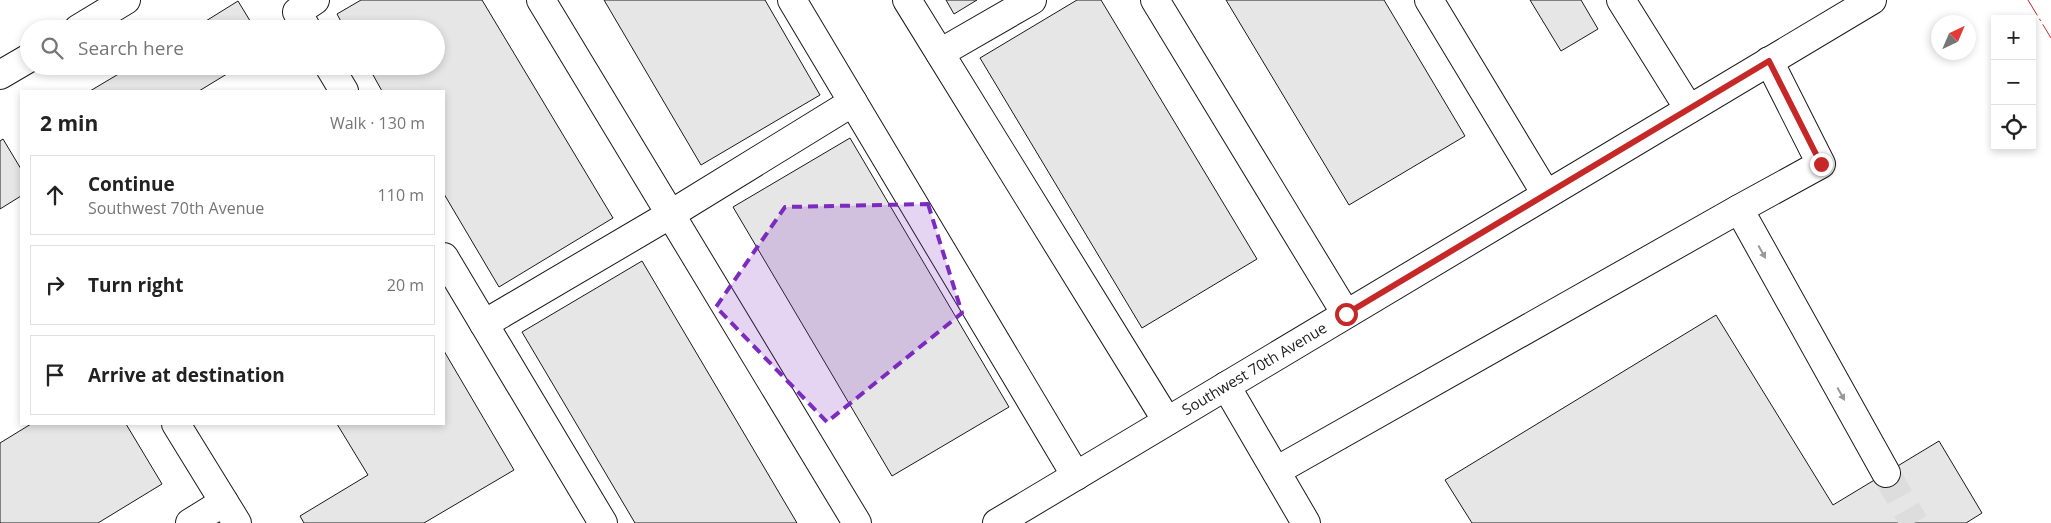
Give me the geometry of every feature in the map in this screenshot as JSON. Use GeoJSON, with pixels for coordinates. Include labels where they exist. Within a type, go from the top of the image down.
{"type":"FeatureCollection","features":[{"type":"Feature","properties":{"kind":"street"},"geometry":{"type":"LineString","coordinates":[[93,20],[126,0]]}},
{"type":"Feature","properties":{"kind":"street"},"geometry":{"type":"LineString","coordinates":[[302,20],[297,12],[316,0]]}},
{"type":"Feature","properties":{"kind":"street"},"geometry":{"type":"LineString","coordinates":[[541,0],[857,523]]}},
{"type":"Feature","properties":{"kind":"street"},"geometry":{"type":"LineString","coordinates":[[792,0],[1076,476]]}},
{"type":"Feature","properties":{"kind":"street"},"geometry":{"type":"LineString","coordinates":[[907,0],[1167,421]]}},
{"type":"Feature","properties":{"kind":"street"},"geometry":{"type":"LineString","coordinates":[[940,54],[1032,0]]}},
{"type":"Feature","properties":{"kind":"street"},"geometry":{"type":"LineString","coordinates":[[1155,0],[1346,314]]}},
{"type":"Feature","properties":{"kind":"street"},"geometry":{"type":"LineString","coordinates":[[1429,0],[1546,194]]}},
{"type":"Feature","properties":{"kind":"street"},"geometry":{"type":"LineString","coordinates":[[1620,0],[1688,109]]}},
{"type":"Feature","properties":{"kind":"street","name":"Southwest 70th Avenue"},"geometry":{"type":"LineString","coordinates":[[997,523],[1872,0]]}},
{"type":"Feature","properties":{"kind":"street"},"geometry":{"type":"LineString","coordinates":[[1276,471],[1821,164],[1769,61]]}},
{"type":"Feature","properties":{"kind":"street"},"geometry":{"type":"LineString","coordinates":[[0,75],[20,63]]}},
{"type":"Feature","properties":{"kind":"street"},"geometry":{"type":"LineString","coordinates":[[334,75],[343,90]]}},
{"type":"Feature","properties":{"kind":"street"},"geometry":{"type":"LineString","coordinates":[[484,324],[670,214],[853,102]]}},
{"type":"Feature","properties":{"kind":"street"},"geometry":{"type":"LineString","coordinates":[[1739,209],[1886,473]]}},
{"type":"Feature","properties":{"kind":"street"},"geometry":{"type":"LineString","coordinates":[[445,259],[603,523]]}},
{"type":"Feature","properties":{"kind":"street"},"geometry":{"type":"LineString","coordinates":[[1226,386],[1306,523]]}},
{"type":"Feature","properties":{"kind":"street"},"geometry":{"type":"LineString","coordinates":[[177,425],[231,512],[190,523]]}},
{"type":"Feature","properties":{"kind":"highlighted area"},"geometry":{"type":"Polygon","coordinates":[[[928,204],[962,313],[827,422],[716,307],[785,207],[928,204]]]}},
{"type":"Feature","properties":{"kind":"building"},"geometry":{"type":"Polygon","coordinates":[[[361,0],[482,0],[613,218],[499,287],[445,196],[445,90],[381,90],[373,75],[445,75],[445,20],[340,20],[337,14],[361,0]]]}},
{"type":"Feature","properties":{"kind":"building"},"geometry":{"type":"Polygon","coordinates":[[[604,0],[765,0],[820,95],[701,165],[604,0]]]}},
{"type":"Feature","properties":{"kind":"building"},"geometry":{"type":"Polygon","coordinates":[[[946,0],[977,0],[954,14],[946,0]]]}},
{"type":"Feature","properties":{"kind":"building"},"geometry":{"type":"Polygon","coordinates":[[[1077,0],[1101,0],[1257,259],[1142,328],[980,58],[1077,0]]]}},
{"type":"Feature","properties":{"kind":"building"},"geometry":{"type":"Polygon","coordinates":[[[1226,0],[1384,0],[1465,136],[1349,205],[1226,0]]]}},
{"type":"Feature","properties":{"kind":"building"},"geometry":{"type":"Polygon","coordinates":[[[1530,0],[1581,0],[1598,29],[1561,51],[1530,0]]]}},
{"type":"Feature","properties":{"kind":"building"},"geometry":{"type":"Polygon","coordinates":[[[238,1],[250,20],[207,20],[238,1]]]}},
{"type":"Feature","properties":{"kind":"building"},"geometry":{"type":"Polygon","coordinates":[[[117,75],[225,75],[201,90],[92,90],[117,75]]]}},
{"type":"Feature","properties":{"kind":"building"},"geometry":{"type":"Polygon","coordinates":[[[850,138],[1009,407],[892,476],[733,207],[850,138]]]}},
{"type":"Feature","properties":{"kind":"building"},"geometry":{"type":"Polygon","coordinates":[[[3,139],[20,167],[20,197],[0,209],[0,141],[3,139]]]}},
{"type":"Feature","properties":{"kind":"building"},"geometry":{"type":"Polygon","coordinates":[[[642,261],[797,523],[635,523],[522,332],[642,261]]]}},
{"type":"Feature","properties":{"kind":"building"},"geometry":{"type":"Polygon","coordinates":[[[1716,315],[1833,505],[1939,441],[1982,513],[1966,523],[1472,523],[1445,480],[1716,315]]]}},
{"type":"Feature","properties":{"kind":"building"},"geometry":{"type":"Polygon","coordinates":[[[445,353],[514,470],[424,523],[304,523],[300,516],[368,475],[338,425],[445,425],[445,353]]]}},
{"type":"Feature","properties":{"kind":"building"},"geometry":{"type":"Polygon","coordinates":[[[29,425],[127,425],[162,484],[98,523],[0,523],[0,443],[29,425]]]}},
{"type":"Feature","properties":{"kind":"tunnel"},"geometry":{"type":"LineString","coordinates":[[1886,473],[1914,523]]}},
{"type":"Feature","properties":{"kind":"power"},"geometry":{"type":"LineString","coordinates":[[2028,0],[2051,38]]}},
{"type":"Feature","properties":{"kind":"route"},"geometry":{"type":"LineString","coordinates":[[1346,314],[1769,61],[1821,164]]}}]}
